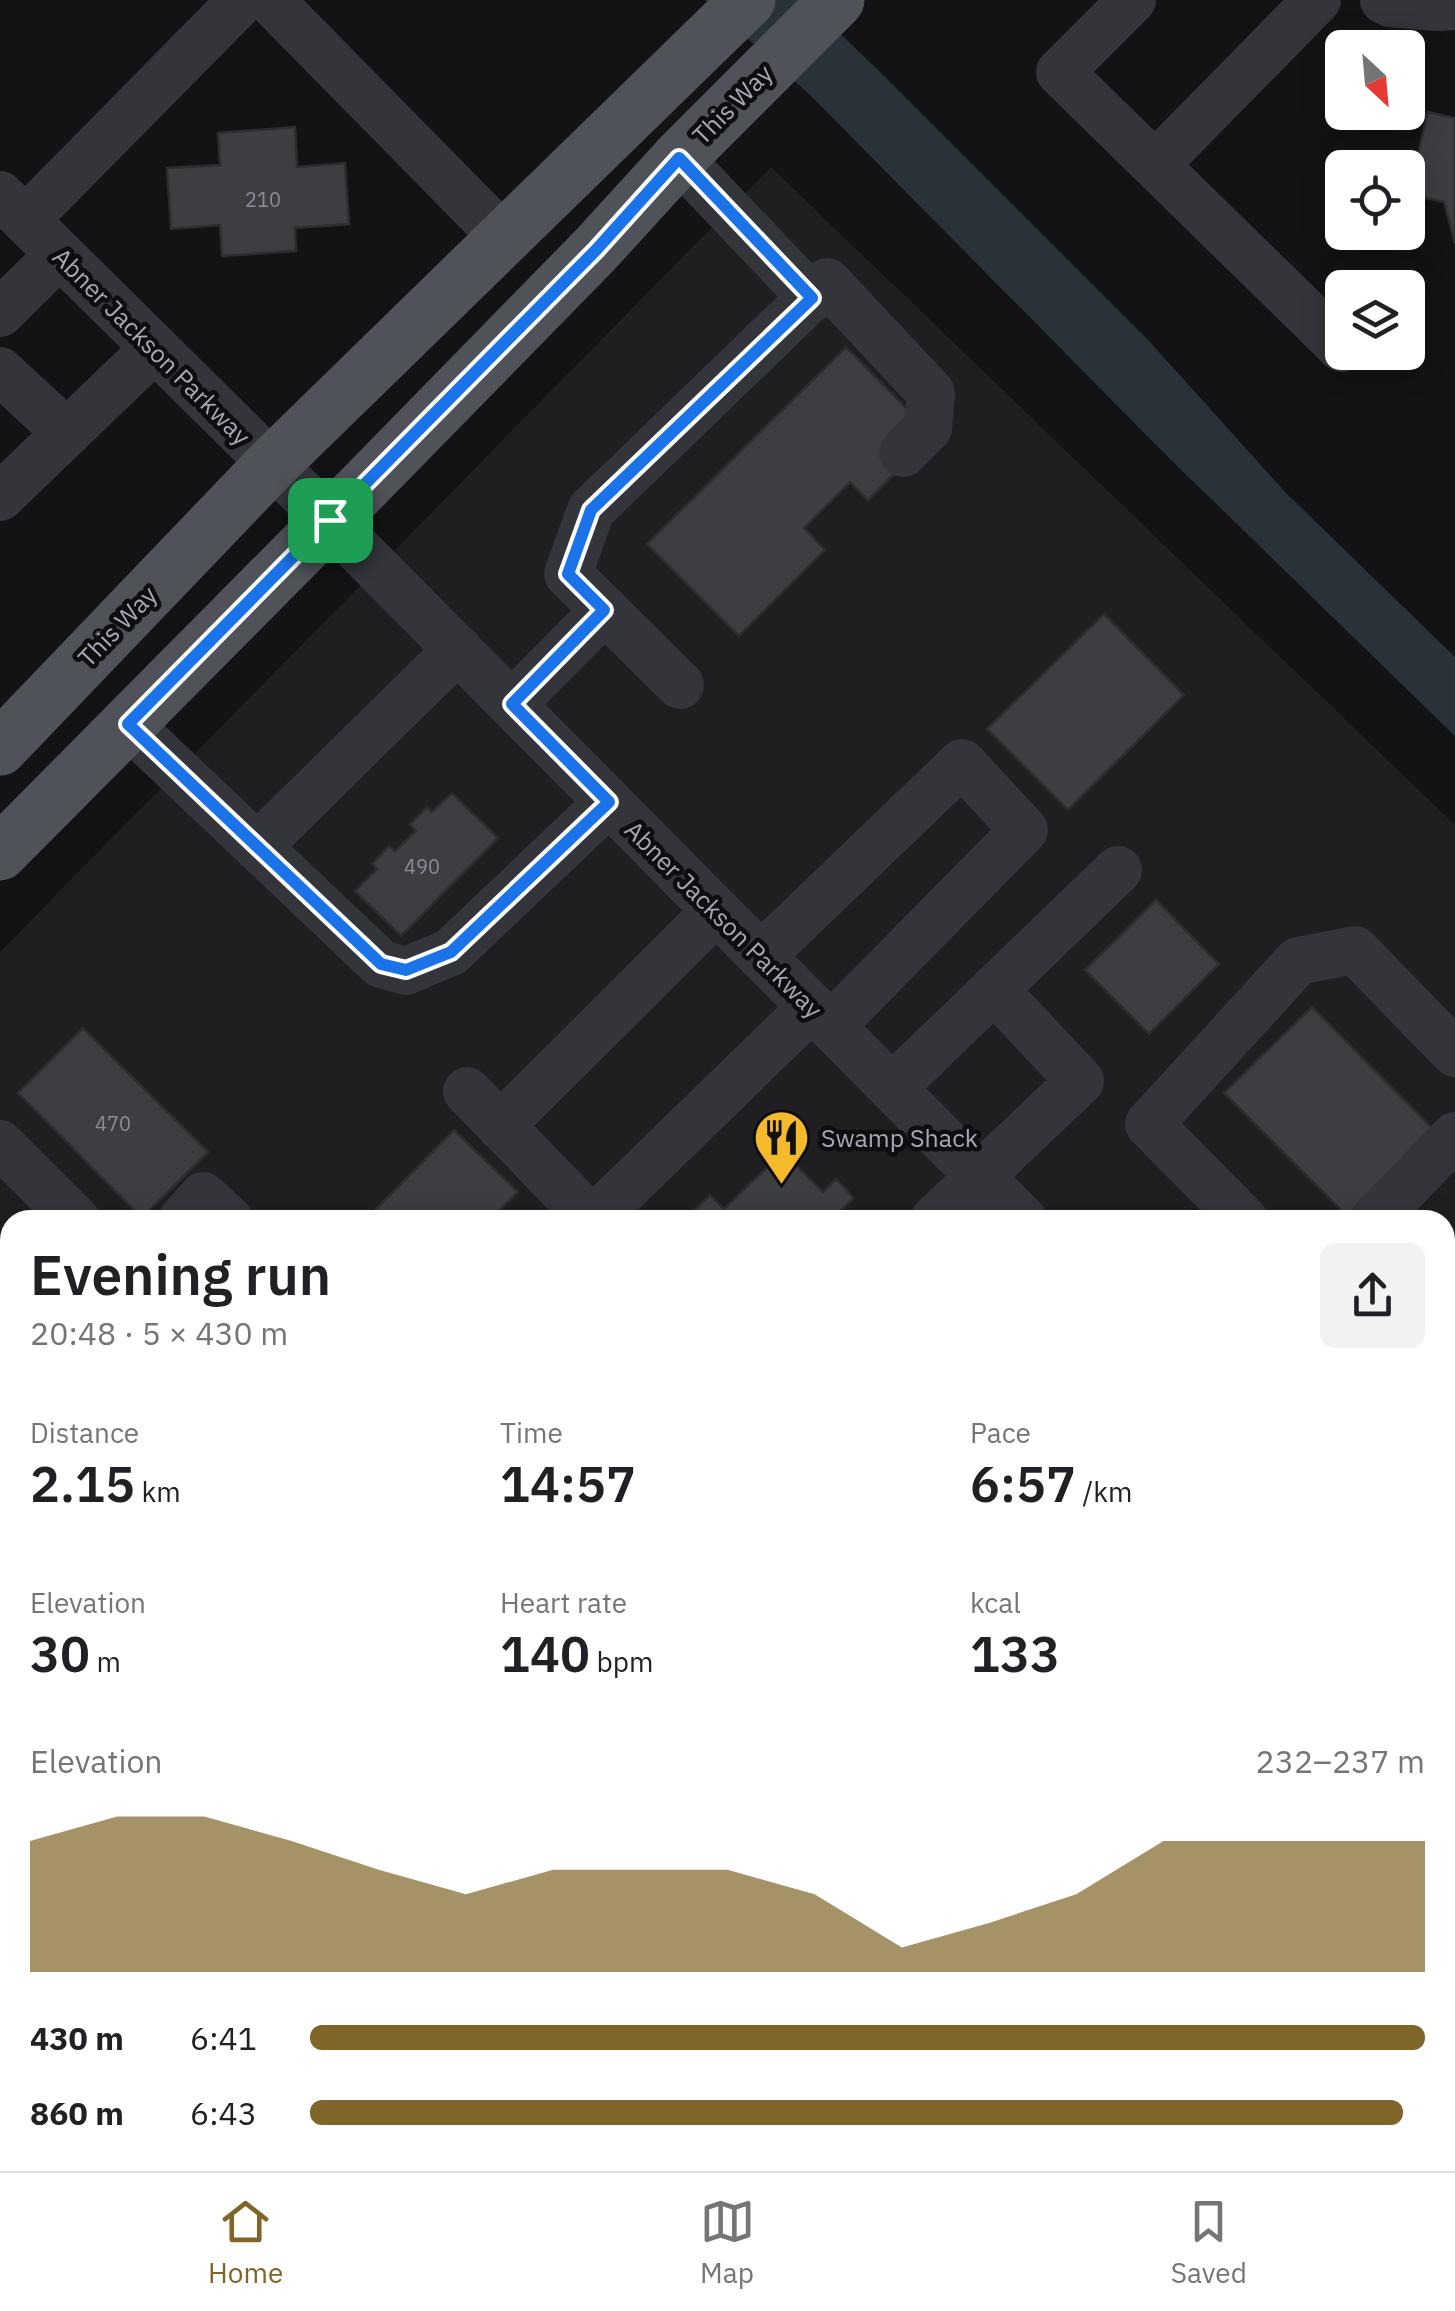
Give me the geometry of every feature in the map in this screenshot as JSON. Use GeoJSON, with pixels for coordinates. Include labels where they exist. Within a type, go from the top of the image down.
{"type":"FeatureCollection","features":[{"type":"Feature","properties":{"kind":"main road","name":"This Way"},"geometry":{"type":"LineString","coordinates":[[0,748],[272,464],[748,0]]}},
{"type":"Feature","properties":{"kind":"main road","name":"This Way"},"geometry":{"type":"LineString","coordinates":[[7,832],[128,724],[596,250],[679,158],[836,0]]}},
{"type":"Feature","properties":{"kind":"street"},"geometry":{"type":"LineString","coordinates":[[12,207],[242,0]]}},
{"type":"Feature","properties":{"kind":"street"},"geometry":{"type":"LineString","coordinates":[[270,0],[504,238]]}},
{"type":"Feature","properties":{"kind":"street"},"geometry":{"type":"LineString","coordinates":[[1132,0],[1060,72],[1325,331]]}},
{"type":"Feature","properties":{"kind":"street"},"geometry":{"type":"LineString","coordinates":[[1155,165],[1317,0]]}},
{"type":"Feature","properties":{"kind":"street"},"geometry":{"type":"LineString","coordinates":[[1384,0],[1455,6]]}},
{"type":"Feature","properties":{"kind":"street"},"geometry":{"type":"LineString","coordinates":[[679,158],[812,298]]}},
{"type":"Feature","properties":{"kind":"street","name":"Abner Jackson Parkway"},"geometry":{"type":"LineString","coordinates":[[12,207],[330,520],[1013,1210]]}},
{"type":"Feature","properties":{"kind":"street"},"geometry":{"type":"LineString","coordinates":[[0,312],[60,254]]}},
{"type":"Feature","properties":{"kind":"street"},"geometry":{"type":"LineString","coordinates":[[680,685],[568,574],[591,510],[827,282],[931,393],[928,428],[903,453]]}},
{"type":"Feature","properties":{"kind":"street"},"geometry":{"type":"LineString","coordinates":[[0,497],[154,348]]}},
{"type":"Feature","properties":{"kind":"street"},"geometry":{"type":"LineString","coordinates":[[0,371],[66,433]]}},
{"type":"Feature","properties":{"kind":"street"},"geometry":{"type":"LineString","coordinates":[[512,704],[604,610]]}},
{"type":"Feature","properties":{"kind":"street"},"geometry":{"type":"LineString","coordinates":[[257,847],[458,649]]}},
{"type":"Feature","properties":{"kind":"street"},"geometry":{"type":"LineString","coordinates":[[128,724],[381,964],[406,970],[451,952],[609,802]]}},
{"type":"Feature","properties":{"kind":"street"},"geometry":{"type":"LineString","coordinates":[[604,1210],[1024,830],[962,763],[761,956]]}},
{"type":"Feature","properties":{"kind":"street"},"geometry":{"type":"LineString","coordinates":[[892,1088],[1118,870]]}},
{"type":"Feature","properties":{"kind":"street"},"geometry":{"type":"LineString","coordinates":[[500,1126],[716,911]]}},
{"type":"Feature","properties":{"kind":"street"},"geometry":{"type":"LineString","coordinates":[[1229,1210],[1148,1124],[1298,961],[1355,950],[1455,1053]]}},
{"type":"Feature","properties":{"kind":"street"},"geometry":{"type":"LineString","coordinates":[[944,1210],[1080,1082],[994,989]]}},
{"type":"Feature","properties":{"kind":"street"},"geometry":{"type":"LineString","coordinates":[[466,1091],[583,1210]]}},
{"type":"Feature","properties":{"kind":"street"},"geometry":{"type":"LineString","coordinates":[[1384,1210],[1455,1136]]}},
{"type":"Feature","properties":{"kind":"street"},"geometry":{"type":"LineString","coordinates":[[0,1144],[66,1210]]}},
{"type":"Feature","properties":{"kind":"street"},"geometry":{"type":"LineString","coordinates":[[191,1210],[203,1196],[219,1210]]}},
{"type":"Feature","properties":{"kind":"shaded area"},"geometry":{"type":"Polygon","coordinates":[[[705,0],[805,0],[875,67],[1150,342],[1286,493],[1455,657],[1455,736],[1167,456],[810,95],[705,0]]]}},
{"type":"Feature","properties":{"kind":"shaded area"},"geometry":{"type":"Polygon","coordinates":[[[771,167],[1455,825],[1455,1210],[0,1210],[0,952],[771,167]]]}},
{"type":"Feature","properties":{"kind":"building"},"geometry":{"type":"Polygon","coordinates":[[[1428,112],[1455,118],[1455,243],[1444,202],[1425,198],[1425,150],[1419,150],[1428,112]]]}},
{"type":"Feature","properties":{"kind":"building"},"geometry":{"type":"Polygon","coordinates":[[[295,127],[297,167],[345,163],[349,224],[295,228],[296,251],[222,256],[220,225],[171,229],[167,168],[220,165],[218,133],[295,127]]]}},
{"type":"Feature","properties":{"kind":"building"},"geometry":{"type":"Polygon","coordinates":[[[846,347],[915,417],[902,466],[868,500],[850,482],[804,528],[825,550],[739,636],[647,544],[846,347]]]}},
{"type":"Feature","properties":{"kind":"building"},"geometry":{"type":"Polygon","coordinates":[[[1104,614],[1184,695],[1068,810],[987,729],[1104,614]]]}},
{"type":"Feature","properties":{"kind":"building"},"geometry":{"type":"Polygon","coordinates":[[[452,793],[498,838],[401,936],[355,891],[377,869],[372,864],[389,846],[395,851],[416,831],[410,824],[427,807],[432,812],[452,793]]]}},
{"type":"Feature","properties":{"kind":"building"},"geometry":{"type":"Polygon","coordinates":[[[1156,900],[1219,964],[1149,1034],[1085,970],[1156,900]]]}},
{"type":"Feature","properties":{"kind":"building"},"geometry":{"type":"Polygon","coordinates":[[[1312,1007],[1434,1130],[1353,1210],[1341,1210],[1224,1093],[1312,1007]]]}},
{"type":"Feature","properties":{"kind":"building"},"geometry":{"type":"Polygon","coordinates":[[[83,1028],[208,1152],[150,1210],[134,1210],[18,1093],[83,1028]]]}},
{"type":"Feature","properties":{"kind":"building"},"geometry":{"type":"Polygon","coordinates":[[[454,1130],[518,1192],[500,1210],[375,1210],[454,1130]]]}},
{"type":"Feature","properties":{"kind":"building","name":"Swamp Shack"},"geometry":{"type":"Polygon","coordinates":[[[783,1152],[823,1192],[836,1179],[854,1198],[841,1210],[694,1210],[710,1195],[724,1209],[783,1152]]]}},
{"type":"Feature","properties":{"kind":"place","name":"Swamp Shack"},"geometry":{"type":"Point","coordinates":[782,1186]}},
{"type":"Feature","properties":{"kind":"route"},"geometry":{"type":"LineString","coordinates":[[679,158],[812,298],[591,510],[568,574],[604,610],[512,704],[609,802],[451,952],[406,970],[381,964],[128,724],[330,520],[596,250],[679,158]]}}]}
